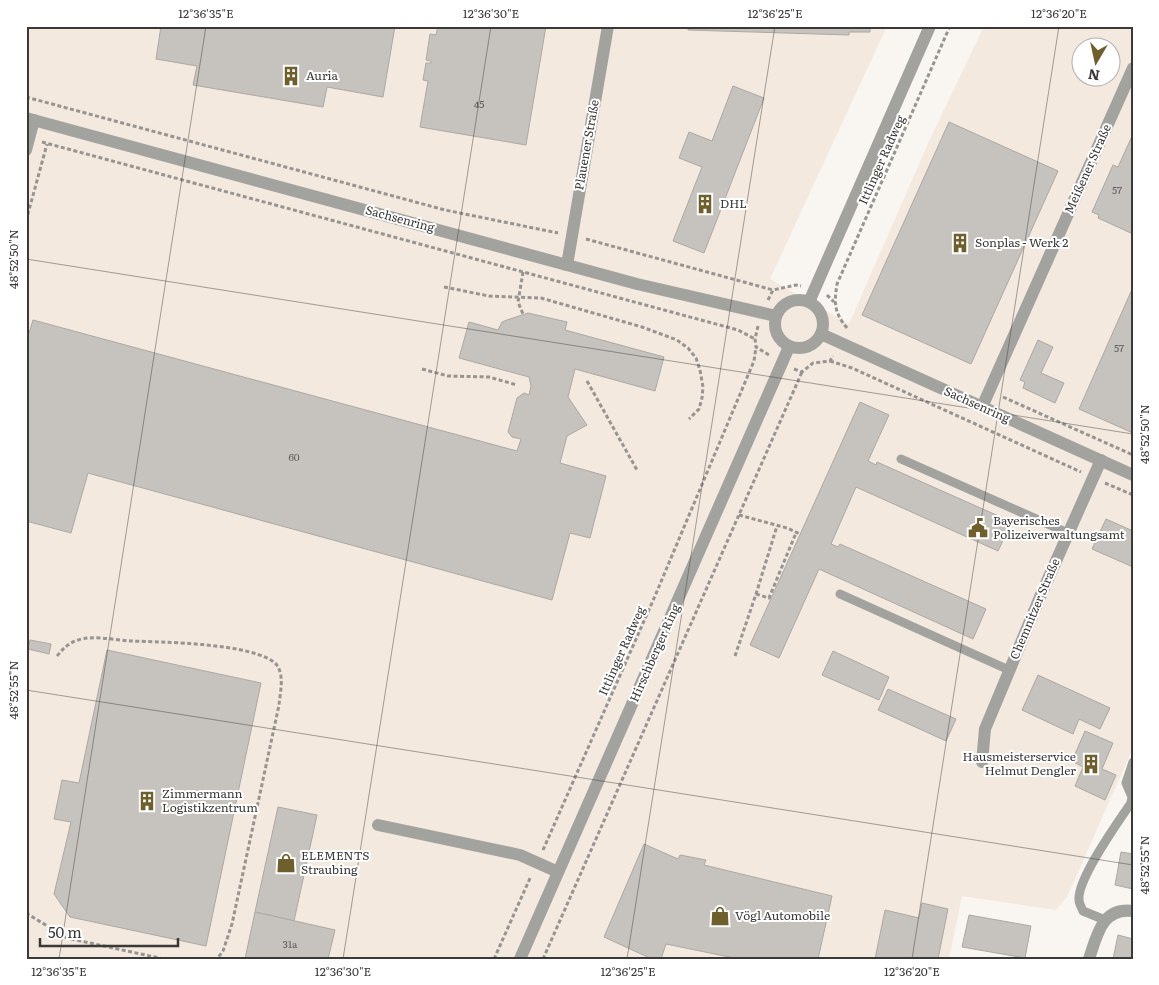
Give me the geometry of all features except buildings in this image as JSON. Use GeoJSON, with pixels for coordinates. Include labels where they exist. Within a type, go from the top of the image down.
{"type":"FeatureCollection","features":[{"type":"Feature","properties":{"kind":"street","name":"Plauener Straße"},"geometry":{"type":"LineString","coordinates":[[567,265],[608,26]]}},
{"type":"Feature","properties":{"kind":"street"},"geometry":{"type":"LineString","coordinates":[[809,302],[930,26]]}},
{"type":"Feature","properties":{"kind":"street","name":"Meißener Straße"},"geometry":{"type":"LineString","coordinates":[[982,408],[1133,68]]}},
{"type":"Feature","properties":{"kind":"street"},"geometry":{"type":"LineString","coordinates":[[28,144],[30,119]]}},
{"type":"Feature","properties":{"kind":"street","name":"Sachsenring"},"geometry":{"type":"LineString","coordinates":[[30,119],[636,284],[776,316]]}},
{"type":"Feature","properties":{"kind":"street"},"geometry":{"type":"LineString","coordinates":[[796,300],[809,302],[818,309],[821,315],[823,323],[821,334],[810,346],[801,349],[789,347],[777,335],[774,324],[776,316],[784,305],[796,300]]}},
{"type":"Feature","properties":{"kind":"street","name":"Sachsenring"},"geometry":{"type":"LineString","coordinates":[[821,334],[982,408],[1133,474]]}},
{"type":"Feature","properties":{"kind":"street","name":"Hirschberger Ring"},"geometry":{"type":"LineString","coordinates":[[520,959],[789,347]]}},
{"type":"Feature","properties":{"kind":"street","name":"Chemnitzer Straße"},"geometry":{"type":"LineString","coordinates":[[982,762],[985,729],[1101,460]]}},
{"type":"Feature","properties":{"kind":"street"},"geometry":{"type":"LineString","coordinates":[[378,825],[520,856],[558,872]]}},
{"type":"Feature","properties":{"kind":"street"},"geometry":{"type":"LineString","coordinates":[[1089,959],[1105,920],[1115,912],[1133,911]]}},
{"type":"Feature","properties":{"kind":"lane"},"geometry":{"type":"LineString","coordinates":[[901,459],[1068,533]]}},
{"type":"Feature","properties":{"kind":"lane"},"geometry":{"type":"LineString","coordinates":[[840,594],[1009,670]]}},
{"type":"Feature","properties":{"kind":"lane"},"geometry":{"type":"LineString","coordinates":[[1105,920],[1083,911],[1079,900],[1082,886],[1090,868],[1108,836],[1131,803],[1132,798],[1126,783],[1133,762]]}},
{"type":"Feature","properties":{"kind":"path","name":"Ittlinger Radweg"},"geometry":{"type":"LineString","coordinates":[[834,302],[837,284],[950,26]]}},
{"type":"Feature","properties":{"kind":"path"},"geometry":{"type":"LineString","coordinates":[[26,97],[445,210],[572,235],[773,290],[796,285],[815,288],[834,302],[838,317],[847,328],[830,361]]}},
{"type":"Feature","properties":{"kind":"path"},"geometry":{"type":"LineString","coordinates":[[28,144],[47,144],[738,330],[755,338]]}},
{"type":"Feature","properties":{"kind":"path"},"geometry":{"type":"LineString","coordinates":[[26,221],[47,144]]}},
{"type":"Feature","properties":{"kind":"path"},"geometry":{"type":"LineString","coordinates":[[523,272],[518,302],[523,314]]}},
{"type":"Feature","properties":{"kind":"path"},"geometry":{"type":"LineString","coordinates":[[444,287],[489,296],[541,298],[642,327],[677,340],[688,348],[696,358],[703,386],[699,408],[689,420]]}},
{"type":"Feature","properties":{"kind":"path"},"geometry":{"type":"LineString","coordinates":[[773,290],[761,312],[755,338],[756,347],[782,364],[802,372]]}},
{"type":"Feature","properties":{"kind":"path","name":"Ittlinger Radweg"},"geometry":{"type":"LineString","coordinates":[[494,959],[655,596],[754,361],[756,347]]}},
{"type":"Feature","properties":{"kind":"path"},"geometry":{"type":"LineString","coordinates":[[543,959],[802,372],[813,363],[830,361],[852,368],[1133,495]]}},
{"type":"Feature","properties":{"kind":"path"},"geometry":{"type":"LineString","coordinates":[[422,369],[448,376],[489,377],[517,385]]}},
{"type":"Feature","properties":{"kind":"path"},"geometry":{"type":"LineString","coordinates":[[587,380],[637,470]]}},
{"type":"Feature","properties":{"kind":"path"},"geometry":{"type":"LineString","coordinates":[[739,516],[798,533],[768,598],[756,594]]}},
{"type":"Feature","properties":{"kind":"path"},"geometry":{"type":"LineString","coordinates":[[735,656],[777,526]]}},
{"type":"Feature","properties":{"kind":"path"},"geometry":{"type":"LineString","coordinates":[[57,656],[63,648],[71,643],[88,638],[196,644],[229,648],[258,655],[267,658],[279,670],[281,684],[279,705],[232,924],[223,951],[217,959]]}},
{"type":"Feature","properties":{"kind":"path"},"geometry":{"type":"LineString","coordinates":[[26,913],[67,938],[164,959]]}},
{"type":"Feature","properties":{"kind":"shaded area"},"geometry":{"type":"Polygon","coordinates":[[[26,26],[887,26],[770,279],[849,324],[930,139],[984,26],[1133,26],[1133,748],[1067,897],[1056,910],[962,896],[949,959],[26,959],[26,26]]]}},
{"type":"Feature","properties":{"kind":"place","name":"Auria"},"geometry":{"type":"Point","coordinates":[291,76]}},
{"type":"Feature","properties":{"kind":"place","name":"DHL"},"geometry":{"type":"Point","coordinates":[705,204]}},
{"type":"Feature","properties":{"kind":"place","name":"Sonplas - Werk 2"},"geometry":{"type":"Point","coordinates":[960,243]}},
{"type":"Feature","properties":{"kind":"place","name":"Bayerisches Polizeiverwaltungsamt"},"geometry":{"type":"Point","coordinates":[978,528]}},
{"type":"Feature","properties":{"kind":"place","name":"Hausmeisterservice Helmut Dengler"},"geometry":{"type":"Point","coordinates":[1091,764]}},
{"type":"Feature","properties":{"kind":"place","name":"Zimmermann Logistikzentrum"},"geometry":{"type":"Point","coordinates":[147,801]}},
{"type":"Feature","properties":{"kind":"place","name":"ELEMENTS Straubing"},"geometry":{"type":"Point","coordinates":[286,863]}},
{"type":"Feature","properties":{"kind":"place","name":"Vögl Automobile"},"geometry":{"type":"Point","coordinates":[720,916]}}]}
